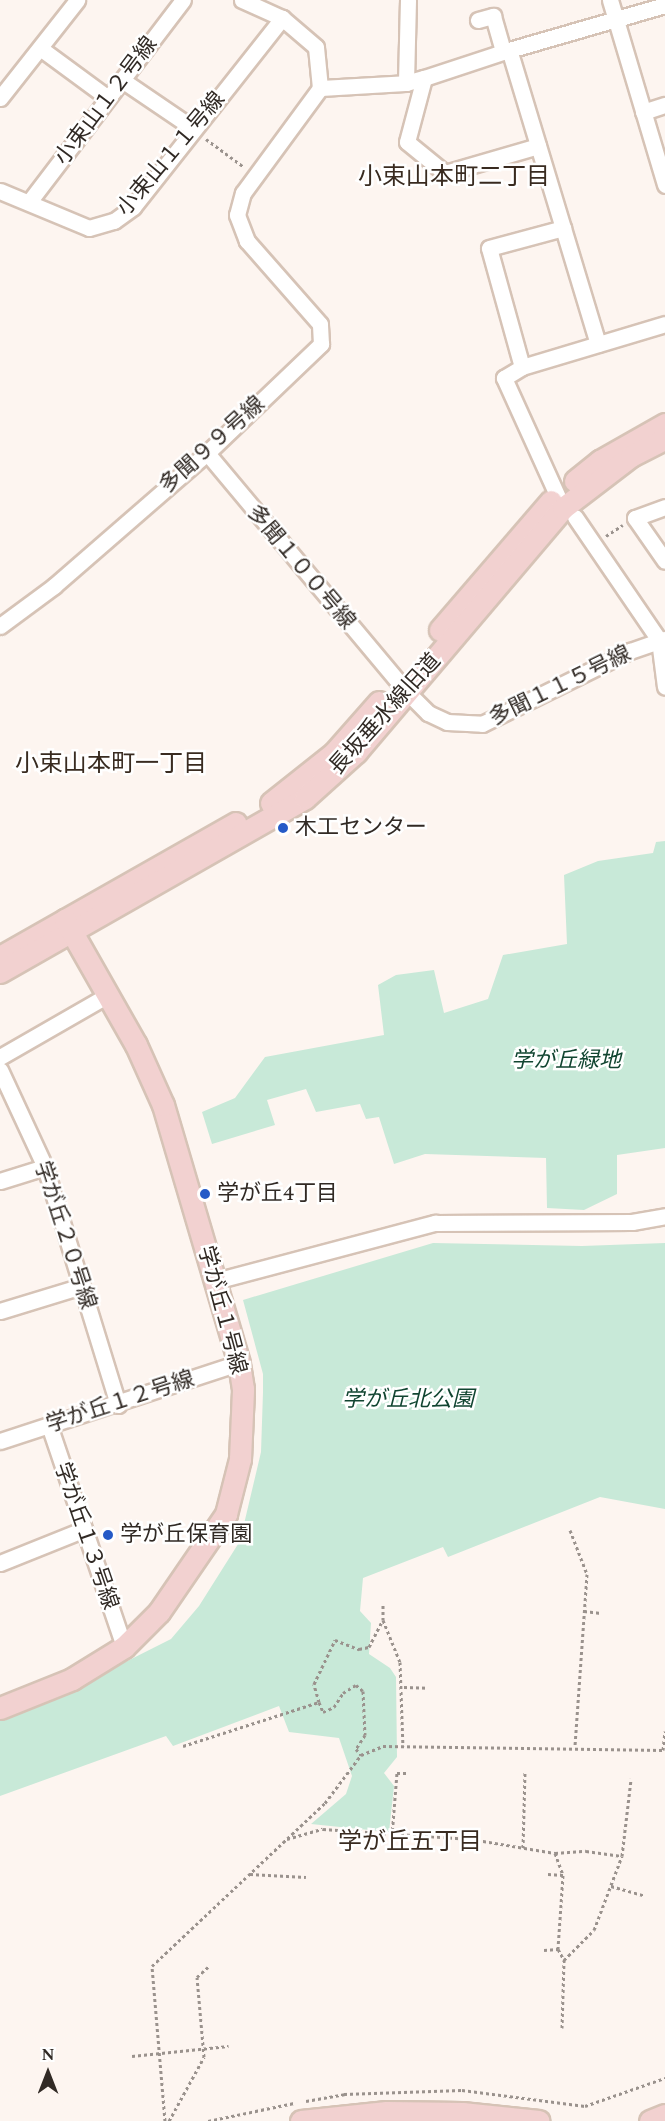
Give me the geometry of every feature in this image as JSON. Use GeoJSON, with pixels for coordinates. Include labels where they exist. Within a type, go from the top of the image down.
{"type":"FeatureCollection","features":[{"type":"Feature","properties":{"kind":"street"},"geometry":{"type":"LineString","coordinates":[[0,98],[78,0]]}},
{"type":"Feature","properties":{"kind":"street","name":"小束山１２号線"},"geometry":{"type":"LineString","coordinates":[[29,202],[183,0]]}},
{"type":"Feature","properties":{"kind":"street"},"geometry":{"type":"LineString","coordinates":[[242,0],[282,18],[316,47],[320,88],[255,176]]}},
{"type":"Feature","properties":{"kind":"street"},"geometry":{"type":"LineString","coordinates":[[406,83],[408,0]]}},
{"type":"Feature","properties":{"kind":"street"},"geometry":{"type":"LineString","coordinates":[[610,0],[665,185]]}},
{"type":"Feature","properties":{"kind":"street"},"geometry":{"type":"LineString","coordinates":[[320,88],[406,83],[506,51],[665,5]]}},
{"type":"Feature","properties":{"kind":"street"},"geometry":{"type":"LineString","coordinates":[[478,20],[492,16],[506,51],[538,146],[598,344]]}},
{"type":"Feature","properties":{"kind":"street","name":"小束山１１号線"},"geometry":{"type":"LineString","coordinates":[[0,191],[89,228],[114,221],[133,207],[282,18]]}},
{"type":"Feature","properties":{"kind":"street"},"geometry":{"type":"LineString","coordinates":[[40,48],[108,98]]}},
{"type":"Feature","properties":{"kind":"street"},"geometry":{"type":"LineString","coordinates":[[424,78],[407,142],[446,173],[538,146]]}},
{"type":"Feature","properties":{"kind":"street"},"geometry":{"type":"LineString","coordinates":[[122,80],[194,129]]}},
{"type":"Feature","properties":{"kind":"street"},"geometry":{"type":"LineString","coordinates":[[643,112],[665,105]]}},
{"type":"Feature","properties":{"kind":"street","name":"多聞９９号線"},"geometry":{"type":"LineString","coordinates":[[0,626],[54,586],[207,453],[321,344],[320,324],[247,241],[237,215],[243,193],[255,176]]}},
{"type":"Feature","properties":{"kind":"street"},"geometry":{"type":"LineString","coordinates":[[522,367],[489,248],[563,228]]}},
{"type":"Feature","properties":{"kind":"street"},"geometry":{"type":"LineString","coordinates":[[665,324],[522,367],[504,378],[565,507],[662,639],[665,682]]}},
{"type":"Feature","properties":{"kind":"street","name":"長坂垂水線旧道"},"geometry":{"type":"LineString","coordinates":[[0,972],[69,927],[305,798],[356,752],[402,685],[565,507],[600,460],[665,424]]}},
{"type":"Feature","properties":{"kind":"street","name":"長坂垂水線旧道"},"geometry":{"type":"LineString","coordinates":[[565,507],[631,456],[665,439]]}},
{"type":"Feature","properties":{"kind":"street","name":"多聞１００号線"},"geometry":{"type":"LineString","coordinates":[[207,453],[402,685]]}},
{"type":"Feature","properties":{"kind":"street"},"geometry":{"type":"LineString","coordinates":[[665,507],[635,518],[665,561]]}},
{"type":"Feature","properties":{"kind":"street","name":"多聞１１５号線"},"geometry":{"type":"LineString","coordinates":[[402,685],[428,712],[447,722],[482,724],[662,639]]}},
{"type":"Feature","properties":{"kind":"street","name":"長坂垂水線旧道"},"geometry":{"type":"LineString","coordinates":[[0,957],[69,927]]}},
{"type":"Feature","properties":{"kind":"street","name":"学が丘１号線"},"geometry":{"type":"LineString","coordinates":[[0,1708],[72,1679],[124,1647],[159,1612],[226,1514],[240,1459],[243,1389],[239,1363],[156,1085],[69,927]]}},
{"type":"Feature","properties":{"kind":"street"},"geometry":{"type":"LineString","coordinates":[[0,1057],[108,995]]}},
{"type":"Feature","properties":{"kind":"street","name":"学が丘２０号線"},"geometry":{"type":"LineString","coordinates":[[0,1070],[45,1167],[118,1405]]}},
{"type":"Feature","properties":{"kind":"street"},"geometry":{"type":"LineString","coordinates":[[0,1181],[45,1167]]}},
{"type":"Feature","properties":{"kind":"street"},"geometry":{"type":"LineString","coordinates":[[215,1281],[435,1223],[632,1222],[665,1216]]}},
{"type":"Feature","properties":{"kind":"street"},"geometry":{"type":"LineString","coordinates":[[0,1311],[82,1286]]}},
{"type":"Feature","properties":{"kind":"street","name":"学が丘１２号線"},"geometry":{"type":"LineString","coordinates":[[0,1441],[118,1405],[239,1363]]}},
{"type":"Feature","properties":{"kind":"street","name":"学が丘１３号線"},"geometry":{"type":"LineString","coordinates":[[50,1425],[82,1530],[124,1647]]}},
{"type":"Feature","properties":{"kind":"street"},"geometry":{"type":"LineString","coordinates":[[0,1563],[82,1530]]}},
{"type":"Feature","properties":{"kind":"street"},"geometry":{"type":"LineString","coordinates":[[301,2121],[387,2112],[462,2113],[539,2121]]}},
{"type":"Feature","properties":{"kind":"street"},"geometry":{"type":"LineString","coordinates":[[651,2121],[665,2115]]}},
{"type":"Feature","properties":{"kind":"path"},"geometry":{"type":"LineString","coordinates":[[194,129],[255,176]]}},
{"type":"Feature","properties":{"kind":"path"},"geometry":{"type":"LineString","coordinates":[[594,544],[635,518]]}},
{"type":"Feature","properties":{"kind":"path"},"geometry":{"type":"LineString","coordinates":[[570,1530],[587,1574],[575,1746]]}},
{"type":"Feature","properties":{"kind":"path"},"geometry":{"type":"LineString","coordinates":[[383,1605],[383,1620],[400,1662],[404,1687],[403,1746]]}},
{"type":"Feature","properties":{"kind":"path"},"geometry":{"type":"LineString","coordinates":[[584,1611],[601,1613]]}},
{"type":"Feature","properties":{"kind":"path"},"geometry":{"type":"LineString","coordinates":[[362,1755],[356,1749],[365,1735],[363,1691],[356,1685],[343,1693],[334,1707],[322,1712],[314,1684],[335,1640],[359,1649],[369,1647],[383,1620]]}},
{"type":"Feature","properties":{"kind":"path"},"geometry":{"type":"LineString","coordinates":[[404,1687],[428,1688]]}},
{"type":"Feature","properties":{"kind":"path"},"geometry":{"type":"LineString","coordinates":[[183,1746],[319,1702]]}},
{"type":"Feature","properties":{"kind":"path"},"geometry":{"type":"LineString","coordinates":[[167,2121],[152,1966],[325,1803],[362,1755],[383,1746],[575,1746],[663,1750],[665,1731]]}},
{"type":"Feature","properties":{"kind":"path"},"geometry":{"type":"LineString","coordinates":[[523,1848],[525,1772]]}},
{"type":"Feature","properties":{"kind":"path"},"geometry":{"type":"LineString","coordinates":[[392,1836],[397,1773],[408,1773]]}},
{"type":"Feature","properties":{"kind":"path"},"geometry":{"type":"LineString","coordinates":[[564,1960],[594,1930],[611,1886],[622,1856],[631,1779]]}},
{"type":"Feature","properties":{"kind":"path"},"geometry":{"type":"LineString","coordinates":[[286,1840],[322,1829],[392,1836],[471,1839],[555,1853],[586,1851],[622,1856]]}},
{"type":"Feature","properties":{"kind":"path"},"geometry":{"type":"LineString","coordinates":[[555,1853],[563,1875],[558,1949],[564,1960],[562,2028]]}},
{"type":"Feature","properties":{"kind":"path"},"geometry":{"type":"LineString","coordinates":[[249,1874],[306,1877]]}},
{"type":"Feature","properties":{"kind":"path"},"geometry":{"type":"LineString","coordinates":[[548,1874],[563,1875]]}},
{"type":"Feature","properties":{"kind":"path"},"geometry":{"type":"LineString","coordinates":[[611,1886],[645,1896]]}},
{"type":"Feature","properties":{"kind":"path"},"geometry":{"type":"LineString","coordinates":[[544,1950],[558,1949]]}},
{"type":"Feature","properties":{"kind":"path"},"geometry":{"type":"LineString","coordinates":[[167,2121],[204,2057],[197,1977],[208,1967]]}},
{"type":"Feature","properties":{"kind":"path"},"geometry":{"type":"LineString","coordinates":[[132,2056],[159,2056],[228,2046]]}},
{"type":"Feature","properties":{"kind":"green space","name":"学が丘緑地"},"geometry":{"type":"Polygon","coordinates":[[[665,841],[665,1148],[617,1155],[617,1194],[584,1210],[547,1208],[546,1158],[425,1154],[394,1164],[379,1117],[366,1119],[360,1104],[316,1112],[306,1089],[267,1100],[275,1125],[212,1144],[202,1112],[235,1098],[265,1057],[384,1035],[378,985],[396,975],[434,970],[444,1013],[488,999],[503,955],[567,944],[564,875],[598,861],[653,853],[656,842],[665,841]]]}},
{"type":"Feature","properties":{"kind":"green space","name":"学が丘北公園"},"geometry":{"type":"Polygon","coordinates":[[[433,1243],[582,1246],[665,1243],[665,1509],[600,1497],[448,1557],[443,1547],[363,1578],[360,1611],[371,1623],[369,1654],[390,1668],[396,1677],[397,1757],[384,1773],[394,1786],[389,1832],[311,1824],[346,1794],[352,1776],[339,1738],[289,1732],[279,1706],[173,1746],[166,1736],[0,1796],[0,1720],[56,1697],[171,1639],[199,1606],[240,1541],[261,1452],[263,1392],[263,1374],[243,1300],[433,1243]]]}},
{"type":"Feature","properties":{"kind":"place","name":"木工センター"},"geometry":{"type":"Point","coordinates":[283,828]}},
{"type":"Feature","properties":{"kind":"place","name":"学が丘4丁目"},"geometry":{"type":"Point","coordinates":[205,1194]}},
{"type":"Feature","properties":{"kind":"place","name":"学が丘保育園"},"geometry":{"type":"Point","coordinates":[108,1535]}},
{"type":"Feature","properties":{"kind":"district","name":"小束山本町二丁目"},"geometry":{"type":"Point","coordinates":[454,178]}},
{"type":"Feature","properties":{"kind":"district","name":"小束山本町一丁目"},"geometry":{"type":"Point","coordinates":[111,765]}},
{"type":"Feature","properties":{"kind":"district","name":"学が丘五丁目"},"geometry":{"type":"Point","coordinates":[410,1843]}}]}
